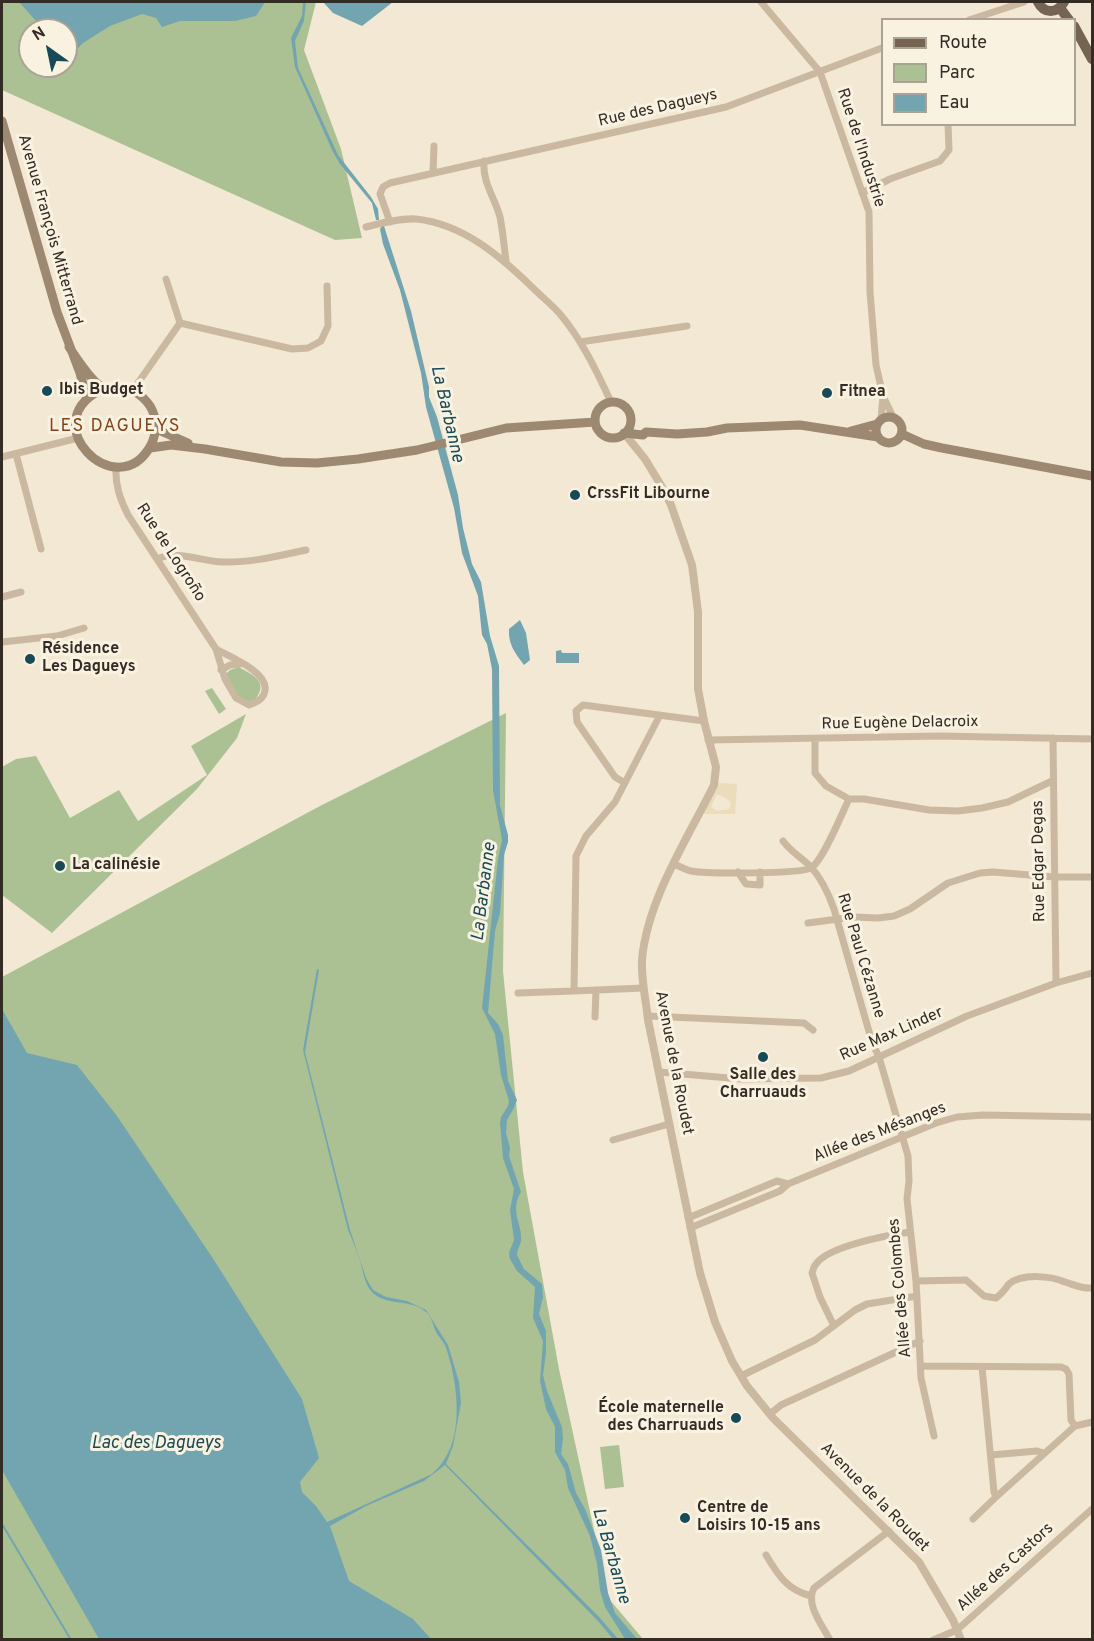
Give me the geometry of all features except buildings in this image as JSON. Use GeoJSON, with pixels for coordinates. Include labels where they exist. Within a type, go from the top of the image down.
{"type":"FeatureCollection","features":[{"type":"Feature","properties":{"kind":"main road"},"geometry":{"type":"LineString","coordinates":[[1038,2],[1048,11],[1062,5]]}},
{"type":"Feature","properties":{"kind":"main road"},"geometry":{"type":"LineString","coordinates":[[1076,30],[1092,58]]}},
{"type":"Feature","properties":{"kind":"main road","name":"Avenue François Mitterrand"},"geometry":{"type":"LineString","coordinates":[[2,121],[3,133],[57,312],[87,399]]}},
{"type":"Feature","properties":{"kind":"main road","name":"Avenue François Mitterrand"},"geometry":{"type":"LineString","coordinates":[[69,347],[95,381],[105,388]]}},
{"type":"Feature","properties":{"kind":"main road"},"geometry":{"type":"LineString","coordinates":[[105,388],[133,390],[143,397],[155,417],[156,429],[150,448],[141,458],[129,464],[116,467],[104,465],[92,459],[83,450],[78,438],[77,418],[87,399],[95,392],[105,388]]}},
{"type":"Feature","properties":{"kind":"main road"},"geometry":{"type":"LineString","coordinates":[[644,433],[631,421],[626,408],[616,402],[610,402],[599,409],[595,422],[597,427],[604,435],[614,438],[624,434],[677,434],[726,428],[800,425],[878,437],[886,443],[900,438],[902,434],[901,423],[893,417],[849,432]]}},
{"type":"Feature","properties":{"kind":"main road"},"geometry":{"type":"LineString","coordinates":[[624,434],[630,427],[631,421]]}},
{"type":"Feature","properties":{"kind":"main road"},"geometry":{"type":"LineString","coordinates":[[878,437],[876,433],[879,421]]}},
{"type":"Feature","properties":{"kind":"main road"},"geometry":{"type":"LineString","coordinates":[[150,448],[171,445],[281,462],[317,463],[417,450],[506,428],[595,422]]}},
{"type":"Feature","properties":{"kind":"main road"},"geometry":{"type":"LineString","coordinates":[[156,429],[205,449]]}},
{"type":"Feature","properties":{"kind":"main road"},"geometry":{"type":"LineString","coordinates":[[902,434],[924,444],[942,448],[1092,476]]}},
{"type":"Feature","properties":{"kind":"street","name":"Rue de l'Industrie"},"geometry":{"type":"LineString","coordinates":[[761,2],[820,72],[869,212],[870,292],[876,365],[883,396],[893,417]]}},
{"type":"Feature","properties":{"kind":"street"},"geometry":{"type":"LineString","coordinates":[[975,18],[1024,2]]}},
{"type":"Feature","properties":{"kind":"street","name":"Rue des Dagueys"},"geometry":{"type":"LineString","coordinates":[[390,222],[380,194],[383,187],[390,183],[726,107],[881,48]]}},
{"type":"Feature","properties":{"kind":"street"},"geometry":{"type":"LineString","coordinates":[[862,193],[890,179],[940,161],[949,150],[948,126]]}},
{"type":"Feature","properties":{"kind":"street"},"geometry":{"type":"LineString","coordinates":[[433,172],[434,146]]}},
{"type":"Feature","properties":{"kind":"street"},"geometry":{"type":"LineString","coordinates":[[484,161],[483,171],[499,215],[506,261]]}},
{"type":"Feature","properties":{"kind":"street"},"geometry":{"type":"LineString","coordinates":[[366,227],[414,219],[450,228],[506,261],[560,313],[580,342],[610,402]]}},
{"type":"Feature","properties":{"kind":"street"},"geometry":{"type":"LineString","coordinates":[[166,279],[180,324]]}},
{"type":"Feature","properties":{"kind":"street"},"geometry":{"type":"LineString","coordinates":[[180,324],[292,349],[308,348],[321,342],[328,326],[327,286]]}},
{"type":"Feature","properties":{"kind":"street"},"geometry":{"type":"LineString","coordinates":[[133,390],[180,324]]}},
{"type":"Feature","properties":{"kind":"street"},"geometry":{"type":"LineString","coordinates":[[580,342],[687,326]]}},
{"type":"Feature","properties":{"kind":"street","name":"Rue de l'Industrie"},"geometry":{"type":"LineString","coordinates":[[879,421],[883,396]]}},
{"type":"Feature","properties":{"kind":"street"},"geometry":{"type":"LineString","coordinates":[[637,448],[644,433]]}},
{"type":"Feature","properties":{"kind":"street","name":"Avenue de la Roudet"},"geometry":{"type":"LineString","coordinates":[[624,434],[652,469],[671,505],[692,565],[698,612],[698,689],[716,767],[714,784],[674,864],[650,920],[642,960],[643,988],[658,1072],[706,1295],[715,1322],[741,1376],[770,1414],[919,1562],[961,1640]]}},
{"type":"Feature","properties":{"kind":"street"},"geometry":{"type":"LineString","coordinates":[[2,457],[78,438]]}},
{"type":"Feature","properties":{"kind":"street"},"geometry":{"type":"LineString","coordinates":[[16,454],[40,549]]}},
{"type":"Feature","properties":{"kind":"street","name":"Rue de Logroño"},"geometry":{"type":"LineString","coordinates":[[116,467],[119,498],[216,649],[225,680],[241,702],[249,705],[257,702],[263,696],[266,685],[259,674],[216,649]]}},
{"type":"Feature","properties":{"kind":"street"},"geometry":{"type":"LineString","coordinates":[[157,559],[168,555],[221,562],[243,561],[306,550]]}},
{"type":"Feature","properties":{"kind":"street"},"geometry":{"type":"LineString","coordinates":[[2,597],[21,592]]}},
{"type":"Feature","properties":{"kind":"street"},"geometry":{"type":"LineString","coordinates":[[2,642],[57,636],[84,627]]}},
{"type":"Feature","properties":{"kind":"street"},"geometry":{"type":"LineString","coordinates":[[222,670],[230,665],[240,664]]}},
{"type":"Feature","properties":{"kind":"street"},"geometry":{"type":"LineString","coordinates":[[625,783],[615,777],[577,722],[576,711],[583,705],[704,721]]}},
{"type":"Feature","properties":{"kind":"street"},"geometry":{"type":"LineString","coordinates":[[574,992],[576,856],[586,836],[615,802],[660,715]]}},
{"type":"Feature","properties":{"kind":"street","name":"Rue Eugène Delacroix"},"geometry":{"type":"LineString","coordinates":[[708,740],[940,736],[1092,739]]}},
{"type":"Feature","properties":{"kind":"street","name":"Rue Edgar Degas"},"geometry":{"type":"LineString","coordinates":[[1053,738],[1056,983]]}},
{"type":"Feature","properties":{"kind":"street"},"geometry":{"type":"LineString","coordinates":[[815,739],[815,773],[826,786],[849,799],[864,799],[930,810],[958,811],[1008,802],[1052,781]]}},
{"type":"Feature","properties":{"kind":"street"},"geometry":{"type":"LineString","coordinates":[[674,864],[690,871],[760,872],[811,868],[823,854],[849,799]]}},
{"type":"Feature","properties":{"kind":"street","name":"Rue Paul Cézanne"},"geometry":{"type":"LineString","coordinates":[[783,841],[811,868],[829,895],[902,1137]]}},
{"type":"Feature","properties":{"kind":"street"},"geometry":{"type":"LineString","coordinates":[[738,872],[746,884],[760,885],[760,872]]}},
{"type":"Feature","properties":{"kind":"street"},"geometry":{"type":"LineString","coordinates":[[808,923],[837,918],[894,916],[910,909],[948,883],[980,873],[993,872],[1054,878],[1092,877]]}},
{"type":"Feature","properties":{"kind":"street","name":"Rue Max Linder"},"geometry":{"type":"LineString","coordinates":[[658,1072],[741,1079],[821,1078],[849,1071],[967,1016],[1056,983],[1092,973]]}},
{"type":"Feature","properties":{"kind":"street"},"geometry":{"type":"LineString","coordinates":[[518,993],[643,988]]}},
{"type":"Feature","properties":{"kind":"street"},"geometry":{"type":"LineString","coordinates":[[595,1017],[596,990]]}},
{"type":"Feature","properties":{"kind":"street"},"geometry":{"type":"LineString","coordinates":[[648,1016],[804,1023],[813,1030]]}},
{"type":"Feature","properties":{"kind":"street","name":"Allée des Mésanges"},"geometry":{"type":"LineString","coordinates":[[689,1223],[777,1181],[788,1184],[936,1123],[957,1117],[983,1115],[1092,1117]]}},
{"type":"Feature","properties":{"kind":"street"},"geometry":{"type":"LineString","coordinates":[[613,1140],[669,1124]]}},
{"type":"Feature","properties":{"kind":"street","name":"Allée des Colombes"},"geometry":{"type":"LineString","coordinates":[[902,1137],[908,1156],[907,1199],[916,1281],[921,1378],[934,1436]]}},
{"type":"Feature","properties":{"kind":"street"},"geometry":{"type":"LineString","coordinates":[[834,1326],[820,1297],[812,1273],[816,1263],[830,1253],[868,1239],[910,1232]]}},
{"type":"Feature","properties":{"kind":"street"},"geometry":{"type":"LineString","coordinates":[[916,1281],[966,1280],[984,1296],[996,1298],[1010,1284],[1027,1277],[1048,1277],[1084,1289],[1092,1288]]}},
{"type":"Feature","properties":{"kind":"street"},"geometry":{"type":"LineString","coordinates":[[741,1376],[815,1340],[867,1304],[917,1296]]}},
{"type":"Feature","properties":{"kind":"street"},"geometry":{"type":"LineString","coordinates":[[770,1414],[782,1405],[920,1341]]}},
{"type":"Feature","properties":{"kind":"street"},"geometry":{"type":"LineString","coordinates":[[922,1365],[1061,1367],[1069,1374],[1071,1420],[1075,1426]]}},
{"type":"Feature","properties":{"kind":"street"},"geometry":{"type":"LineString","coordinates":[[982,1367],[996,1497]]}},
{"type":"Feature","properties":{"kind":"street"},"geometry":{"type":"LineString","coordinates":[[973,1519],[1075,1426],[1092,1422]]}},
{"type":"Feature","properties":{"kind":"street"},"geometry":{"type":"LineString","coordinates":[[991,1455],[1037,1451],[1044,1453]]}},
{"type":"Feature","properties":{"kind":"street","name":"Allée des Castors"},"geometry":{"type":"LineString","coordinates":[[933,1640],[957,1630],[1092,1509]]}},
{"type":"Feature","properties":{"kind":"street"},"geometry":{"type":"LineString","coordinates":[[830,1640],[812,1604],[810,1596],[814,1588],[889,1531]]}},
{"type":"Feature","properties":{"kind":"street"},"geometry":{"type":"LineString","coordinates":[[766,1555],[782,1580],[799,1593],[810,1596]]}},
{"type":"Feature","properties":{"kind":"green space"},"geometry":{"type":"Polygon","coordinates":[[[2,2],[316,2],[304,50],[341,149],[362,238],[335,240],[2,90],[2,2]]]}},
{"type":"Feature","properties":{"kind":"green space"},"geometry":{"type":"Polygon","coordinates":[[[239,667],[254,676],[260,684],[261,688],[255,700],[249,702],[238,697],[226,674],[239,667]]]}},
{"type":"Feature","properties":{"kind":"green space"},"geometry":{"type":"Polygon","coordinates":[[[212,688],[226,709],[219,714],[205,691],[212,688]]]}},
{"type":"Feature","properties":{"kind":"green space"},"geometry":{"type":"Polygon","coordinates":[[[506,713],[503,971],[523,1172],[559,1369],[609,1599],[643,1639],[2,1640],[2,977],[320,806],[506,713]]]}},
{"type":"Feature","properties":{"kind":"green space","name":"La calinésie"},"geometry":{"type":"Polygon","coordinates":[[[246,714],[237,738],[197,789],[52,933],[2,895],[2,767],[16,759],[36,756],[70,818],[119,790],[138,821],[207,775],[191,746],[246,714]]]}},
{"type":"Feature","properties":{"kind":"green space"},"geometry":{"type":"Polygon","coordinates":[[[619,1445],[624,1487],[605,1489],[600,1447],[619,1445]]]}},
{"type":"Feature","properties":{"kind":"shaded area"},"geometry":{"type":"Polygon","coordinates":[[[717,783],[737,784],[735,814],[703,814],[717,783]],[[717,794],[711,807],[717,811],[729,809],[731,804],[729,800],[717,794]]]}},
{"type":"Feature","properties":{"kind":"water"},"geometry":{"type":"Polygon","coordinates":[[[19,2],[265,2],[256,16],[235,21],[180,21],[162,27],[156,18],[142,14],[110,26],[78,48],[78,18],[33,18],[19,2]]]}},
{"type":"Feature","properties":{"kind":"water"},"geometry":{"type":"Polygon","coordinates":[[[303,2],[306,2],[304,21],[295,41],[298,68],[338,155],[371,197],[378,209],[379,220],[376,220],[372,203],[333,152],[295,67],[291,38],[302,16],[303,2]]]}},
{"type":"Feature","properties":{"kind":"water"},"geometry":{"type":"Polygon","coordinates":[[[323,2],[393,2],[362,26],[333,13],[323,2]]]}},
{"type":"Feature","properties":{"kind":"water"},"geometry":{"type":"Polygon","coordinates":[[[384,226],[411,311],[429,387],[429,397],[437,417],[458,495],[472,564],[481,582],[490,636],[499,666],[500,805],[508,842],[504,855],[500,913],[495,931],[488,1013],[498,1024],[503,1035],[508,1081],[517,1100],[507,1120],[506,1133],[510,1148],[509,1156],[521,1192],[516,1206],[521,1235],[517,1255],[524,1269],[542,1284],[543,1297],[539,1314],[546,1331],[543,1375],[562,1427],[561,1454],[568,1464],[576,1493],[585,1509],[601,1550],[608,1593],[615,1613],[637,1639],[625,1639],[605,1607],[590,1536],[568,1488],[565,1470],[555,1452],[555,1427],[546,1409],[540,1381],[543,1341],[533,1318],[535,1287],[517,1271],[510,1259],[509,1253],[514,1240],[510,1210],[514,1189],[503,1158],[500,1123],[509,1101],[501,1075],[495,1034],[482,1008],[502,840],[493,790],[492,669],[487,644],[482,635],[478,596],[462,553],[454,508],[426,407],[421,373],[400,290],[383,244],[380,229],[384,226]]]}},
{"type":"Feature","properties":{"kind":"water"},"geometry":{"type":"Polygon","coordinates":[[[520,620],[526,633],[530,660],[524,665],[513,648],[509,634],[509,629],[520,620]]]}},
{"type":"Feature","properties":{"kind":"water"},"geometry":{"type":"Polygon","coordinates":[[[561,650],[562,653],[579,653],[579,663],[556,663],[556,651],[561,650]]]}},
{"type":"Feature","properties":{"kind":"water","name":"Lac des Dagueys"},"geometry":{"type":"Polygon","coordinates":[[[317,969],[319,970],[305,1052],[350,1230],[366,1278],[373,1290],[386,1297],[407,1301],[426,1310],[448,1345],[459,1382],[461,1403],[453,1446],[446,1464],[600,1618],[618,1639],[613,1639],[445,1465],[424,1481],[366,1506],[330,1526],[349,1581],[413,1619],[431,1639],[99,1639],[2,1470],[2,1009],[27,1053],[77,1065],[117,1116],[212,1257],[302,1399],[319,1458],[300,1482],[302,1492],[327,1522],[432,1474],[444,1460],[454,1435],[457,1405],[453,1374],[445,1346],[426,1312],[413,1305],[383,1299],[371,1291],[365,1280],[348,1230],[303,1050],[317,969]]]}},
{"type":"Feature","properties":{"kind":"waterway"},"geometry":{"type":"LineString","coordinates":[[2,1524],[71,1640]]}},
{"type":"Feature","properties":{"kind":"place","name":"Ibis Budget"},"geometry":{"type":"Point","coordinates":[47,391]}},
{"type":"Feature","properties":{"kind":"place","name":"Fitnea"},"geometry":{"type":"Point","coordinates":[827,393]}},
{"type":"Feature","properties":{"kind":"place","name":"CrssFit Libourne"},"geometry":{"type":"Point","coordinates":[575,495]}},
{"type":"Feature","properties":{"kind":"place","name":"Résidence Les Dagueys"},"geometry":{"type":"Point","coordinates":[30,659]}},
{"type":"Feature","properties":{"kind":"place","name":"La calinésie"},"geometry":{"type":"Point","coordinates":[60,866]}},
{"type":"Feature","properties":{"kind":"place","name":"Salle des Charruauds"},"geometry":{"type":"Point","coordinates":[763,1057]}},
{"type":"Feature","properties":{"kind":"place","name":"École maternelle des Charruauds"},"geometry":{"type":"Point","coordinates":[736,1418]}},
{"type":"Feature","properties":{"kind":"place","name":"Centre de Loisirs 10-15 ans"},"geometry":{"type":"Point","coordinates":[685,1518]}},
{"type":"Feature","properties":{"kind":"district","name":"LES DAGUEYS"},"geometry":{"type":"Point","coordinates":[115,427]}},
{"type":"Feature","properties":{"kind":"water label","name":"La Barbanne"},"geometry":{"type":"Point","coordinates":[446,414]}},
{"type":"Feature","properties":{"kind":"water label","name":"La Barbanne"},"geometry":{"type":"Point","coordinates":[485,892]}},
{"type":"Feature","properties":{"kind":"water label","name":"La Barbanne"},"geometry":{"type":"Point","coordinates":[610,1556]}}]}
